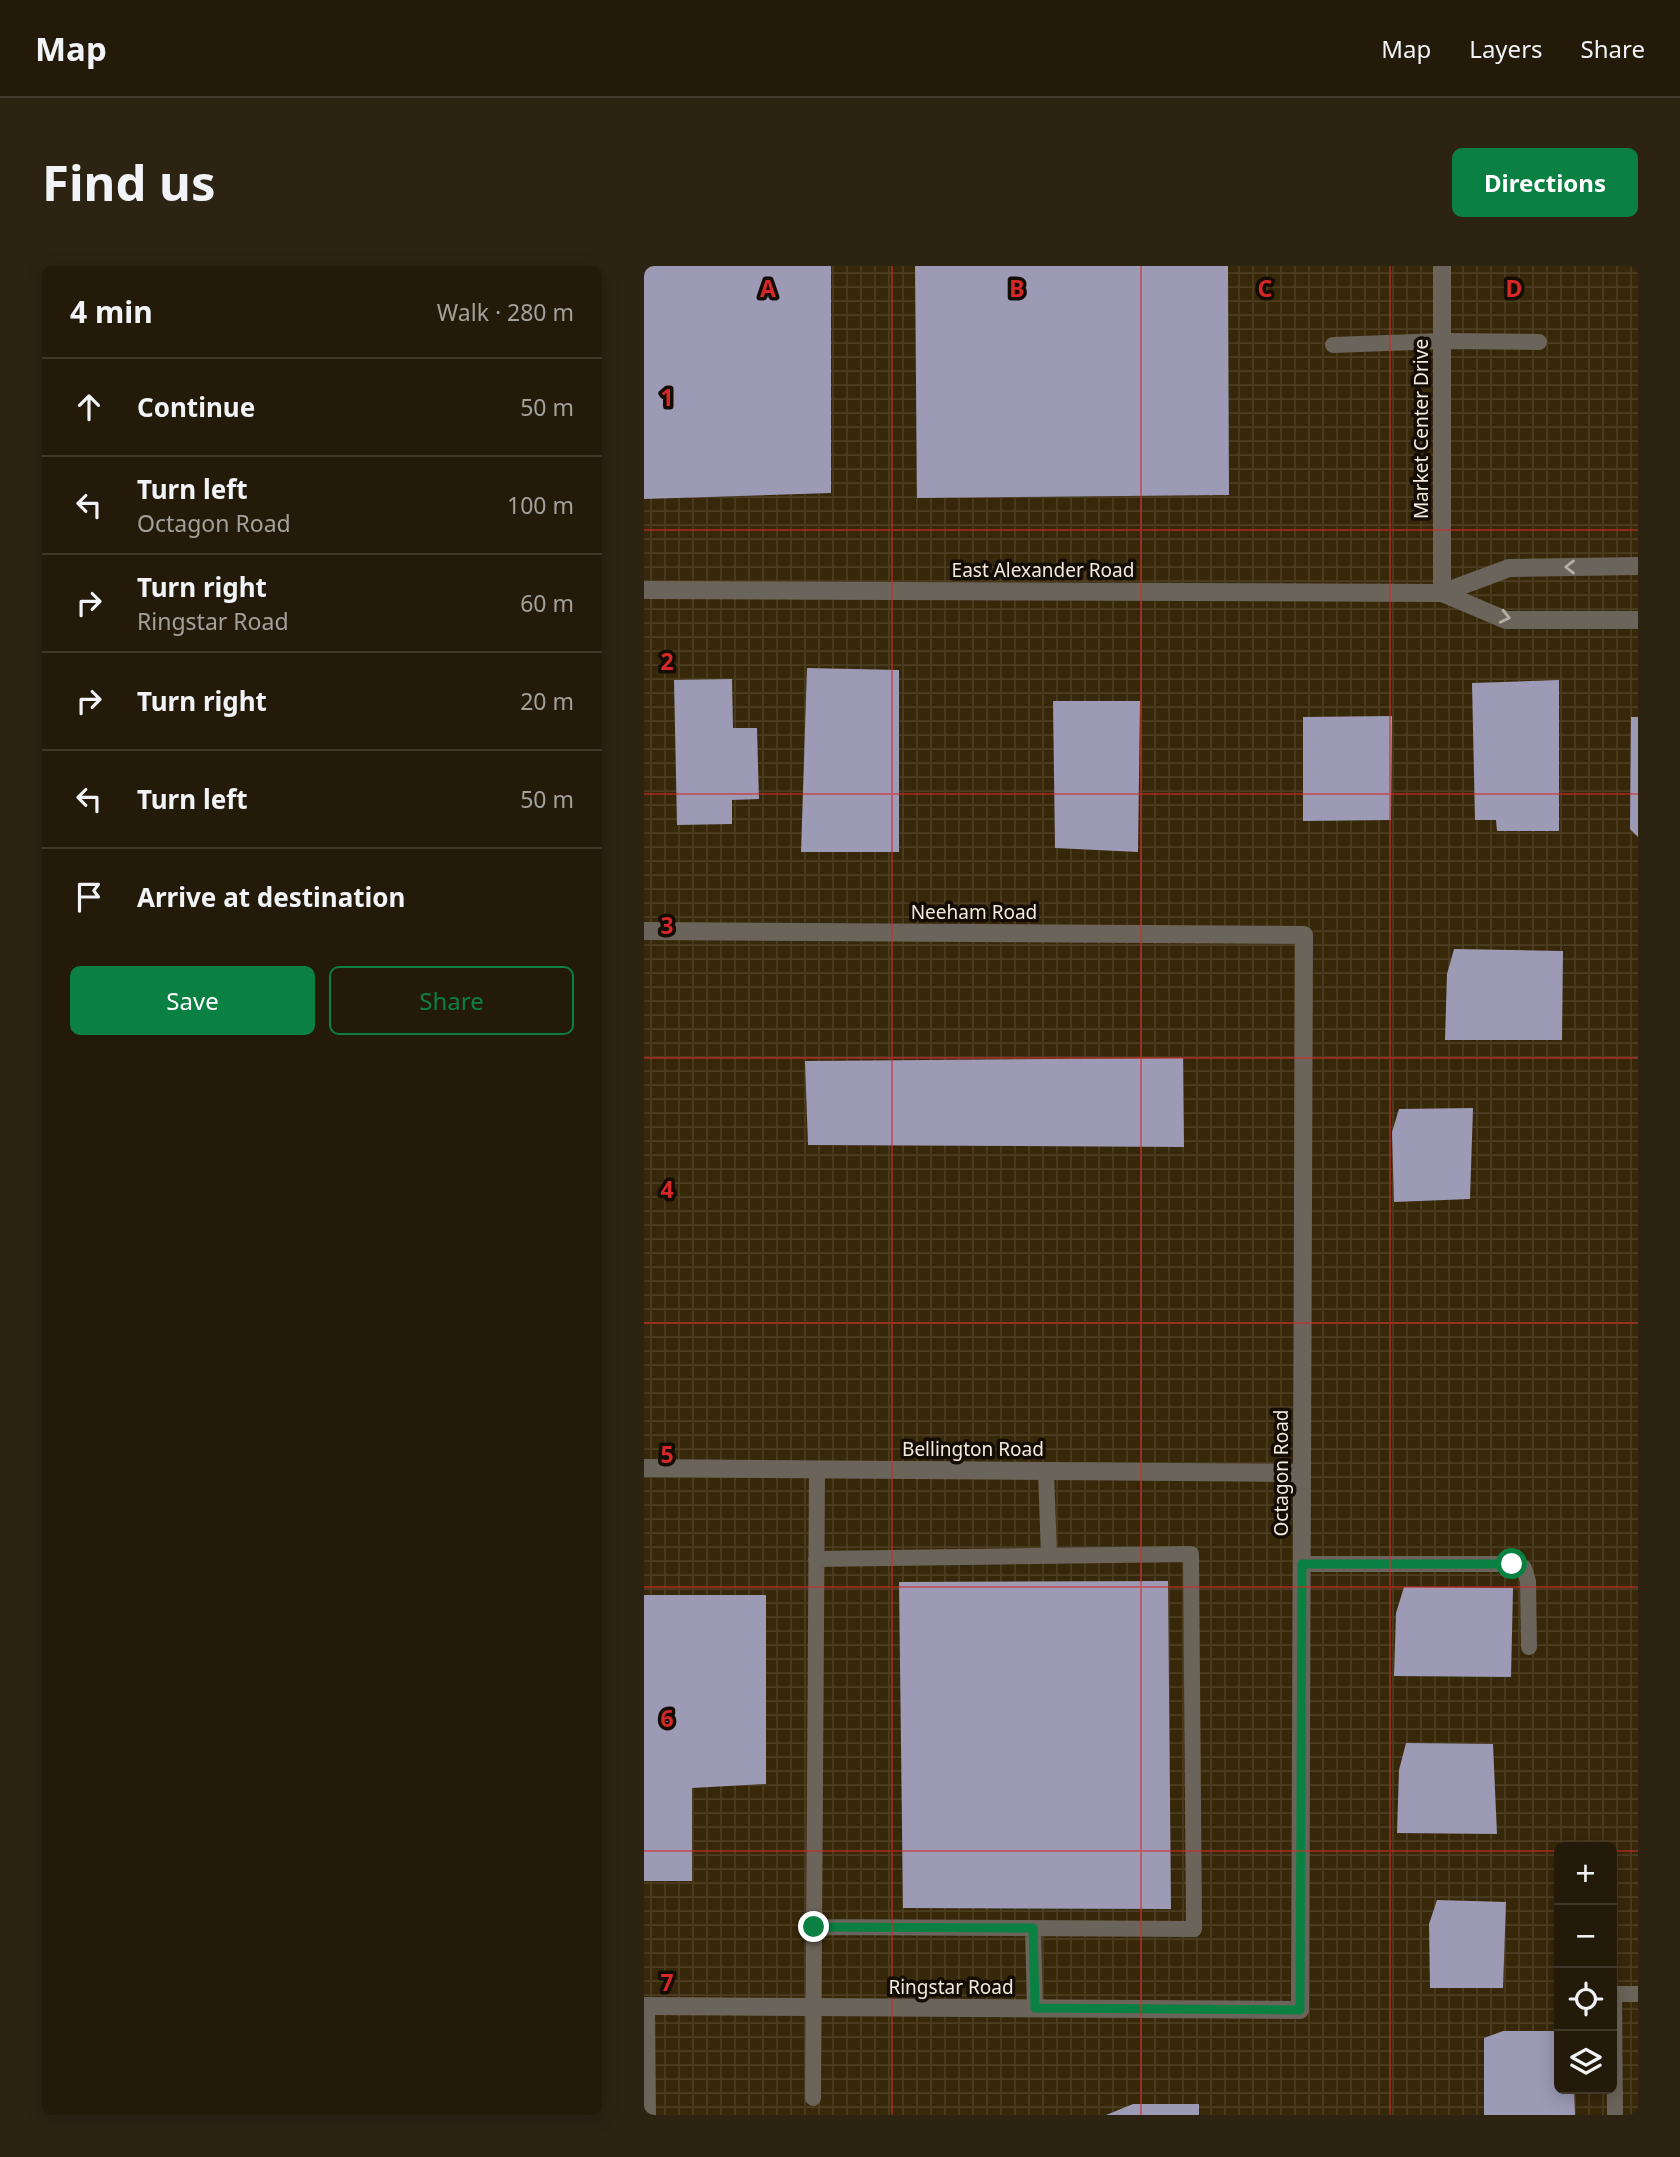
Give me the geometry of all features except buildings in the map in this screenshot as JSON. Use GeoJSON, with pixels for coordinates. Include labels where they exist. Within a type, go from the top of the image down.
{"type":"FeatureCollection","features":[{"type":"Feature","properties":{"kind":"street","name":"Market Center Drive"},"geometry":{"type":"LineString","coordinates":[[1442,266],[1442,593]]}},
{"type":"Feature","properties":{"kind":"street","name":"East Alexander Road"},"geometry":{"type":"LineString","coordinates":[[644,590],[1442,593],[1509,568],[1638,566]]}},
{"type":"Feature","properties":{"kind":"street","name":"East Alexander Road"},"geometry":{"type":"LineString","coordinates":[[1442,593],[1506,620],[1638,620]]}},
{"type":"Feature","properties":{"kind":"street","name":"Neeham Road"},"geometry":{"type":"LineString","coordinates":[[644,931],[1304,935]]}},
{"type":"Feature","properties":{"kind":"street","name":"Octagon Road"},"geometry":{"type":"LineString","coordinates":[[1300,2010],[1304,935]]}},
{"type":"Feature","properties":{"kind":"street","name":"Bellington Road"},"geometry":{"type":"LineString","coordinates":[[644,1468],[1302,1473]]}},
{"type":"Feature","properties":{"kind":"street","name":"Ringstar Road"},"geometry":{"type":"LineString","coordinates":[[645,2006],[1300,2010]]}},
{"type":"Feature","properties":{"kind":"lane"},"geometry":{"type":"LineString","coordinates":[[1333,345],[1443,341],[1539,342]]}},
{"type":"Feature","properties":{"kind":"lane"},"geometry":{"type":"LineString","coordinates":[[813,2098],[817,1469]]}},
{"type":"Feature","properties":{"kind":"lane"},"geometry":{"type":"LineString","coordinates":[[1046,1471],[1049,1556]]}},
{"type":"Feature","properties":{"kind":"lane"},"geometry":{"type":"LineString","coordinates":[[814,1927],[1194,1929],[1191,1554],[816,1559]]}},
{"type":"Feature","properties":{"kind":"lane"},"geometry":{"type":"LineString","coordinates":[[1302,1564],[1512,1564],[1524,1568],[1528,1581],[1529,1647]]}},
{"type":"Feature","properties":{"kind":"lane"},"geometry":{"type":"LineString","coordinates":[[1033,1928],[1035,2008]]}},
{"type":"Feature","properties":{"kind":"lane"},"geometry":{"type":"LineString","coordinates":[[1615,2115],[1614,1994],[1638,1994]]}},
{"type":"Feature","properties":{"kind":"lane"},"geometry":{"type":"LineString","coordinates":[[645,2006],[648,2115]]}},
{"type":"Feature","properties":{"kind":"shaded area"},"geometry":{"type":"Polygon","coordinates":[[[644,266],[1638,266],[1638,2115],[644,2115],[644,266]]]}},
{"type":"Feature","properties":{"kind":"route"},"geometry":{"type":"LineString","coordinates":[[814,1927],[1033,1928],[1035,2008],[1300,2010],[1302,1564],[1512,1564]]}}]}
